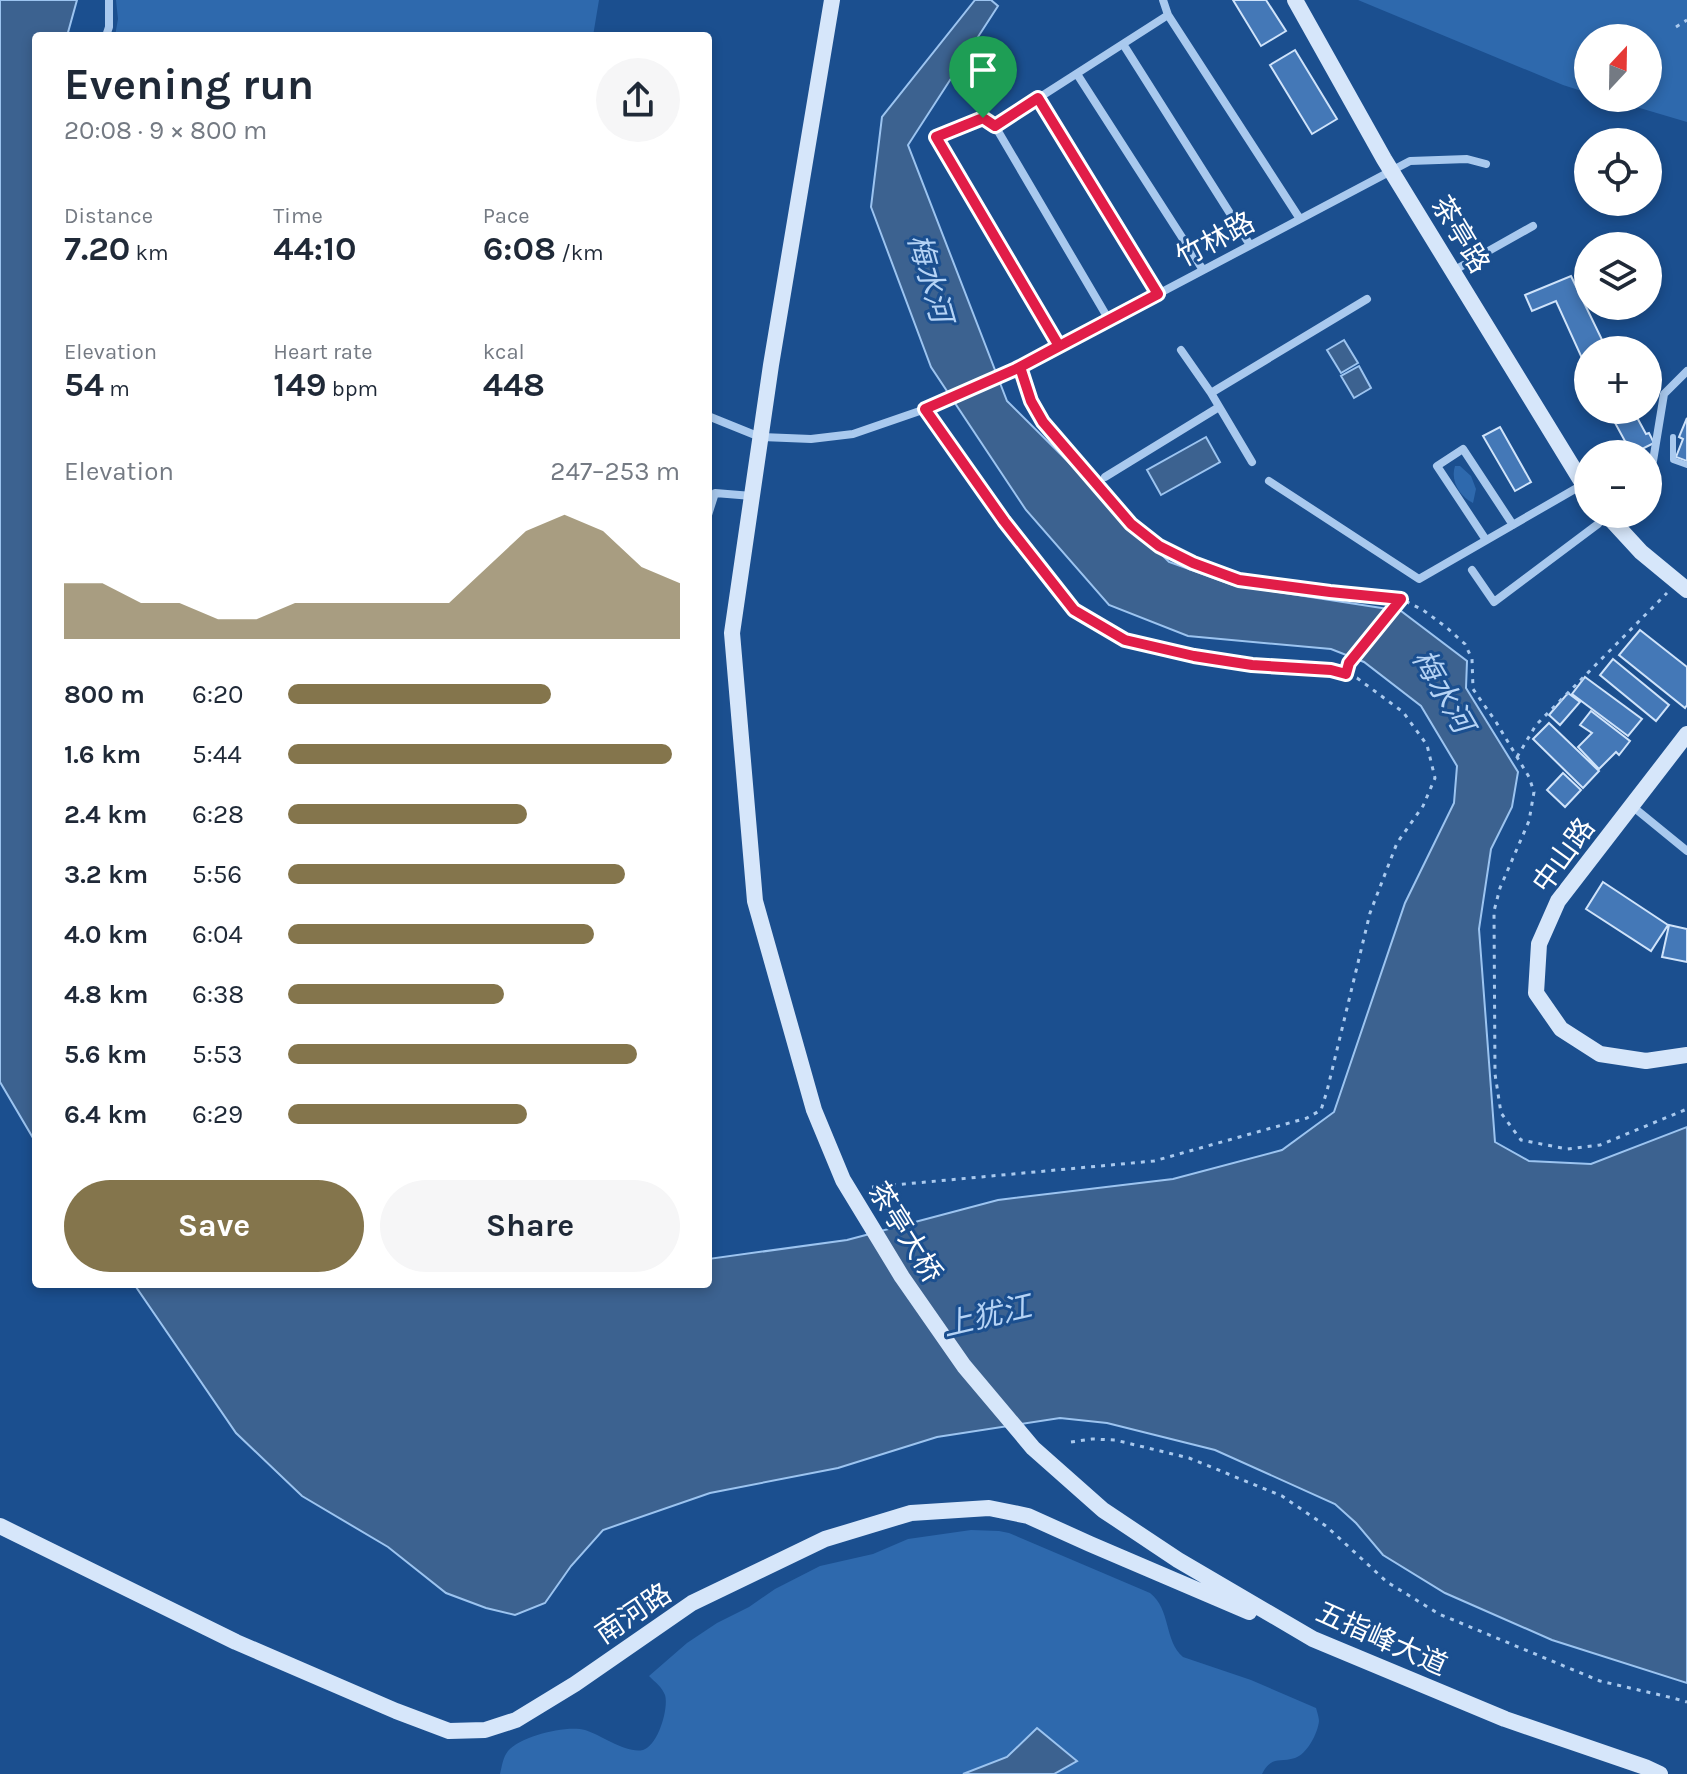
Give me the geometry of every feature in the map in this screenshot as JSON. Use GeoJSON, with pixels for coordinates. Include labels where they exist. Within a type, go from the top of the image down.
{"type":"FeatureCollection","features":[{"type":"Feature","properties":{"kind":"street"},"geometry":{"type":"LineString","coordinates":[[107,32],[109,0]]}},
{"type":"Feature","properties":{"kind":"street","name":"茶亭大桥"},"geometry":{"type":"LineString","coordinates":[[832,0],[771,365],[732,633],[755,901],[814,1110],[843,1180],[902,1277],[964,1366],[1033,1448],[1103,1510]]}},
{"type":"Feature","properties":{"kind":"street"},"geometry":{"type":"LineString","coordinates":[[1163,0],[1168,15],[1300,219]]}},
{"type":"Feature","properties":{"kind":"street","name":"茶亭路"},"geometry":{"type":"LineString","coordinates":[[1295,0],[1392,170],[1574,471]]}},
{"type":"Feature","properties":{"kind":"street"},"geometry":{"type":"LineString","coordinates":[[995,126],[1168,15]]}},
{"type":"Feature","properties":{"kind":"street"},"geometry":{"type":"LineString","coordinates":[[1123,44],[1250,245]]}},
{"type":"Feature","properties":{"kind":"street"},"geometry":{"type":"LineString","coordinates":[[1077,74],[1203,270]]}},
{"type":"Feature","properties":{"kind":"street"},"geometry":{"type":"LineString","coordinates":[[1038,98],[1158,294]]}},
{"type":"Feature","properties":{"kind":"street"},"geometry":{"type":"LineString","coordinates":[[1059,346],[936,137],[983,118],[995,126],[1109,320]]}},
{"type":"Feature","properties":{"kind":"street","name":"竹林路"},"geometry":{"type":"LineString","coordinates":[[712,418],[760,437],[811,439],[853,434],[940,404],[1018,368],[1410,161],[1467,159],[1486,164]]}},
{"type":"Feature","properties":{"kind":"street"},"geometry":{"type":"LineString","coordinates":[[1452,271],[1533,226]]}},
{"type":"Feature","properties":{"kind":"street"},"geometry":{"type":"LineString","coordinates":[[1211,393],[1367,299]]}},
{"type":"Feature","properties":{"kind":"street"},"geometry":{"type":"LineString","coordinates":[[1181,350],[1252,462]]}},
{"type":"Feature","properties":{"kind":"street"},"geometry":{"type":"LineString","coordinates":[[1656,440],[1664,394],[1687,371]]}},
{"type":"Feature","properties":{"kind":"street"},"geometry":{"type":"LineString","coordinates":[[1105,477],[1219,407]]}},
{"type":"Feature","properties":{"kind":"street"},"geometry":{"type":"LineString","coordinates":[[1486,540],[1437,466],[1463,449],[1513,525]]}},
{"type":"Feature","properties":{"kind":"street"},"geometry":{"type":"LineString","coordinates":[[1269,481],[1419,579],[1513,525],[1574,494]]}},
{"type":"Feature","properties":{"kind":"street"},"geometry":{"type":"LineString","coordinates":[[712,502],[715,493],[752,496]]}},
{"type":"Feature","properties":{"kind":"street"},"geometry":{"type":"LineString","coordinates":[[1472,570],[1494,602],[1590,528]]}},
{"type":"Feature","properties":{"kind":"street"},"geometry":{"type":"LineString","coordinates":[[1626,528],[1641,552],[1678,590]]}},
{"type":"Feature","properties":{"kind":"street","name":"中山路"},"geometry":{"type":"LineString","coordinates":[[1687,734],[1558,901],[1539,944],[1536,993],[1561,1029],[1600,1054],[1646,1061],[1687,1055]]}},
{"type":"Feature","properties":{"kind":"street"},"geometry":{"type":"LineString","coordinates":[[1631,805],[1687,851]]}},
{"type":"Feature","properties":{"kind":"street","name":"南河路"},"geometry":{"type":"LineString","coordinates":[[0,1526],[236,1642],[449,1731],[485,1730],[516,1720],[575,1684],[692,1603],[825,1539],[911,1513],[989,1508],[1028,1516],[1313,1639]]}},
{"type":"Feature","properties":{"kind":"street","name":"五指峰大道"},"geometry":{"type":"LineString","coordinates":[[1103,1510],[1178,1560],[1313,1639],[1505,1719],[1660,1774]]}},
{"type":"Feature","properties":{"kind":"lane"},"geometry":{"type":"LineString","coordinates":[[1673,437],[1673,460],[1687,465]]}},
{"type":"Feature","properties":{"kind":"path"},"geometry":{"type":"LineString","coordinates":[[1676,27],[1687,20]]}},
{"type":"Feature","properties":{"kind":"path"},"geometry":{"type":"LineString","coordinates":[[1018,368],[1043,422],[1131,524],[1159,546],[1239,580],[1401,599],[1423,610],[1465,644],[1472,659],[1473,689],[1529,777],[1534,792],[1529,821],[1500,888],[1494,911],[1495,1074],[1501,1113],[1521,1140],[1567,1149],[1600,1145],[1687,1109]]}},
{"type":"Feature","properties":{"kind":"path"},"geometry":{"type":"LineString","coordinates":[[872,1187],[1154,1161],[1307,1118],[1321,1110],[1370,913],[1397,843],[1423,806],[1435,778],[1427,745],[1403,712],[1357,678],[1331,670],[1238,663],[1153,647],[1125,640],[1074,610],[1004,521],[925,409]]}},
{"type":"Feature","properties":{"kind":"path"},"geometry":{"type":"LineString","coordinates":[[1517,757],[1536,725],[1678,590]]}},
{"type":"Feature","properties":{"kind":"path"},"geometry":{"type":"LineString","coordinates":[[1346,674],[1349,663],[1401,599]]}},
{"type":"Feature","properties":{"kind":"path"},"geometry":{"type":"LineString","coordinates":[[1071,1442],[1115,1440],[1189,1458],[1282,1496],[1326,1526],[1387,1582],[1439,1614],[1600,1681],[1687,1702]]}},
{"type":"Feature","properties":{"kind":"shaded area"},"geometry":{"type":"Polygon","coordinates":[[[116,0],[599,0],[594,32],[116,32],[116,0]]]}},
{"type":"Feature","properties":{"kind":"shaded area"},"geometry":{"type":"Polygon","coordinates":[[[1358,0],[1687,0],[1687,122],[1653,112],[1662,112],[1662,24],[1574,24],[1574,89],[1358,0]]]}},
{"type":"Feature","properties":{"kind":"shaded area"},"geometry":{"type":"Polygon","coordinates":[[[1455,466],[1460,466],[1471,476],[1476,489],[1473,503],[1457,488],[1455,466]]]}},
{"type":"Feature","properties":{"kind":"shaded area"},"geometry":{"type":"Polygon","coordinates":[[[971,1530],[1009,1533],[1150,1593],[1157,1600],[1173,1642],[1183,1657],[1251,1680],[1316,1708],[1319,1721],[1311,1742],[1299,1756],[1273,1762],[1262,1774],[500,1774],[505,1756],[514,1746],[533,1736],[556,1730],[585,1730],[622,1747],[643,1750],[658,1734],[666,1701],[664,1692],[649,1676],[687,1643],[775,1589],[820,1566],[873,1554],[908,1539],[971,1530]]]}},
{"type":"Feature","properties":{"kind":"water"},"geometry":{"type":"Polygon","coordinates":[[[0,0],[77,0],[68,32],[32,32],[32,1136],[0,1082],[0,0]]]}},
{"type":"Feature","properties":{"kind":"water"},"geometry":{"type":"Polygon","coordinates":[[[975,0],[991,0],[998,6],[908,145],[1007,401],[1169,562],[1233,585],[1401,611],[1467,661],[1466,688],[1518,772],[1512,807],[1491,849],[1479,929],[1495,1142],[1529,1161],[1591,1164],[1687,1127],[1687,1683],[1552,1640],[1445,1593],[1383,1555],[1335,1504],[1215,1450],[1107,1423],[1060,1418],[937,1437],[838,1468],[710,1493],[603,1530],[571,1566],[545,1603],[515,1615],[486,1608],[446,1593],[388,1547],[302,1496],[236,1433],[137,1288],[712,1288],[712,1258],[847,1240],[998,1200],[1173,1179],[1282,1150],[1334,1112],[1405,903],[1454,803],[1457,766],[1421,706],[1364,662],[1331,649],[1188,636],[1109,605],[1026,510],[931,367],[871,207],[882,117],[975,0]]]}},
{"type":"Feature","properties":{"kind":"water"},"geometry":{"type":"Polygon","coordinates":[[[1344,340],[1358,363],[1341,373],[1327,350],[1344,340]]]}},
{"type":"Feature","properties":{"kind":"water"},"geometry":{"type":"Polygon","coordinates":[[[1359,366],[1371,388],[1354,398],[1341,376],[1359,366]]]}},
{"type":"Feature","properties":{"kind":"water"},"geometry":{"type":"Polygon","coordinates":[[[1206,437],[1220,462],[1161,495],[1147,470],[1206,437]]]}},
{"type":"Feature","properties":{"kind":"water"},"geometry":{"type":"Polygon","coordinates":[[[1037,1728],[1077,1761],[1054,1774],[963,1774],[1007,1757],[1037,1728]]]}},
{"type":"Feature","properties":{"kind":"building"},"geometry":{"type":"Polygon","coordinates":[[[1233,0],[1266,0],[1286,31],[1261,46],[1233,0]]]}},
{"type":"Feature","properties":{"kind":"building"},"geometry":{"type":"Polygon","coordinates":[[[1295,50],[1337,119],[1312,134],[1270,65],[1295,50]]]}},
{"type":"Feature","properties":{"kind":"building"},"geometry":{"type":"Polygon","coordinates":[[[1571,276],[1574,282],[1574,320],[1592,320],[1600,336],[1574,336],[1574,341],[1556,301],[1532,311],[1525,295],[1571,276]]]}},
{"type":"Feature","properties":{"kind":"building"},"geometry":{"type":"Polygon","coordinates":[[[1687,418],[1687,461],[1676,457],[1683,439],[1679,437],[1687,418]]]}},
{"type":"Feature","properties":{"kind":"building"},"geometry":{"type":"Polygon","coordinates":[[[1616,424],[1641,424],[1652,440],[1624,440],[1616,424]]]}},
{"type":"Feature","properties":{"kind":"building"},"geometry":{"type":"Polygon","coordinates":[[[1500,427],[1531,482],[1515,491],[1483,436],[1500,427]]]}},
{"type":"Feature","properties":{"kind":"building"},"geometry":{"type":"Polygon","coordinates":[[[1640,630],[1687,667],[1685,708],[1619,655],[1640,630]]]}},
{"type":"Feature","properties":{"kind":"building"},"geometry":{"type":"Polygon","coordinates":[[[1613,659],[1669,705],[1656,721],[1600,675],[1613,659]]]}},
{"type":"Feature","properties":{"kind":"building"},"geometry":{"type":"Polygon","coordinates":[[[1585,677],[1642,719],[1628,736],[1572,694],[1585,677]]]}},
{"type":"Feature","properties":{"kind":"building"},"geometry":{"type":"Polygon","coordinates":[[[1568,693],[1580,702],[1560,725],[1549,715],[1568,693]]]}},
{"type":"Feature","properties":{"kind":"building"},"geometry":{"type":"Polygon","coordinates":[[[1591,711],[1630,741],[1619,755],[1616,752],[1599,769],[1578,747],[1592,733],[1580,725],[1591,711]]]}},
{"type":"Feature","properties":{"kind":"building"},"geometry":{"type":"Polygon","coordinates":[[[1549,723],[1599,771],[1583,788],[1533,739],[1549,723]]]}},
{"type":"Feature","properties":{"kind":"building"},"geometry":{"type":"Polygon","coordinates":[[[1563,773],[1581,790],[1565,807],[1547,790],[1563,773]]]}},
{"type":"Feature","properties":{"kind":"building"},"geometry":{"type":"Polygon","coordinates":[[[1603,882],[1668,925],[1651,951],[1586,909],[1603,882]]]}},
{"type":"Feature","properties":{"kind":"building"},"geometry":{"type":"Polygon","coordinates":[[[1669,925],[1687,929],[1687,962],[1662,957],[1669,925]]]}},
{"type":"Feature","properties":{"kind":"route"},"geometry":{"type":"LineString","coordinates":[[983,118],[936,137],[1059,346],[1020,367],[1031,401],[1043,422],[1131,524],[1159,546],[1193,563],[1239,580],[1401,599],[1349,663],[1346,674],[1331,670],[1252,665],[1125,640],[1074,610],[1004,521],[925,409],[1016,369],[1059,346],[1158,294],[1038,98],[995,126],[983,118]]}},
{"type":"Feature","properties":{"kind":"water label","name":"梅水河"},"geometry":{"type":"Point","coordinates":[930,278]}},
{"type":"Feature","properties":{"kind":"water label","name":"梅水河"},"geometry":{"type":"Point","coordinates":[1443,691]}},
{"type":"Feature","properties":{"kind":"water label","name":"上犹江"},"geometry":{"type":"Point","coordinates":[987,1316]}}]}
